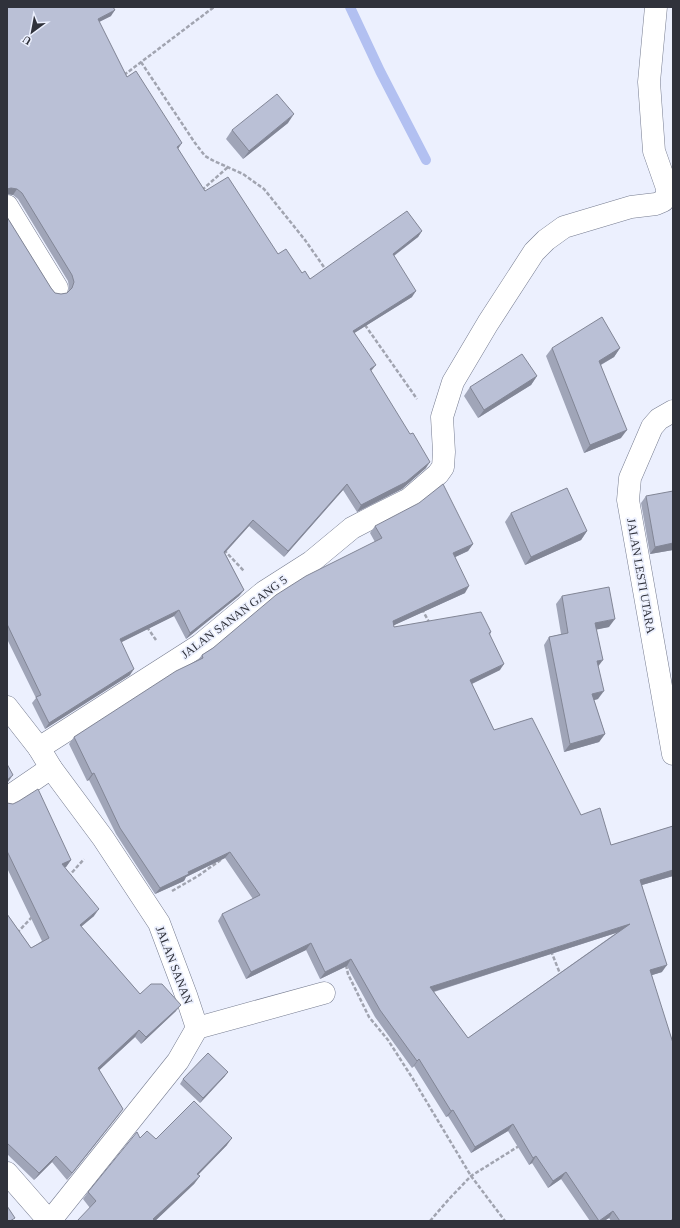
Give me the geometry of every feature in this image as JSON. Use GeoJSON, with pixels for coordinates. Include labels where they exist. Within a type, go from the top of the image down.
{"type":"FeatureCollection","features":[{"type":"Feature","properties":{"kind":"street"},"geometry":{"type":"LineString","coordinates":[[656,7],[649,82],[654,151],[667,188],[670,204]]}},
{"type":"Feature","properties":{"kind":"street"},"geometry":{"type":"LineString","coordinates":[[443,436],[442,417],[453,382],[488,323],[534,252],[546,240],[564,227],[631,207],[656,204],[663,201],[670,204]]}},
{"type":"Feature","properties":{"kind":"street"},"geometry":{"type":"LineString","coordinates":[[7,206],[57,288]]}},
{"type":"Feature","properties":{"kind":"street","name":"JALAN LESTI UTARA"},"geometry":{"type":"LineString","coordinates":[[673,411],[659,419],[652,427],[630,478],[628,500],[673,754]]}},
{"type":"Feature","properties":{"kind":"street","name":"JALAN SANAN GANG 5"},"geometry":{"type":"LineString","coordinates":[[39,748],[200,645],[264,592],[311,562],[352,528],[409,499],[438,474],[443,467],[443,436]]}},
{"type":"Feature","properties":{"kind":"street","name":"JALAN SANAN"},"geometry":{"type":"LineString","coordinates":[[7,707],[39,748],[51,768],[103,838],[159,923],[197,1028]]}},
{"type":"Feature","properties":{"kind":"street"},"geometry":{"type":"LineString","coordinates":[[7,798],[51,768]]}},
{"type":"Feature","properties":{"kind":"street"},"geometry":{"type":"LineString","coordinates":[[7,1173],[50,1221],[178,1061],[197,1028],[324,993]]}},
{"type":"Feature","properties":{"kind":"path"},"geometry":{"type":"LineString","coordinates":[[123,76],[214,7]]}},
{"type":"Feature","properties":{"kind":"path"},"geometry":{"type":"LineString","coordinates":[[141,62],[195,144],[205,156],[243,174],[264,190],[305,240],[328,272]]}},
{"type":"Feature","properties":{"kind":"path"},"geometry":{"type":"LineString","coordinates":[[199,192],[228,167]]}},
{"type":"Feature","properties":{"kind":"path"},"geometry":{"type":"LineString","coordinates":[[365,325],[443,436]]}},
{"type":"Feature","properties":{"kind":"path"},"geometry":{"type":"LineString","coordinates":[[219,546],[264,592]]}},
{"type":"Feature","properties":{"kind":"path"},"geometry":{"type":"LineString","coordinates":[[421,606],[432,626]]}},
{"type":"Feature","properties":{"kind":"path"},"geometry":{"type":"LineString","coordinates":[[146,625],[171,664]]}},
{"type":"Feature","properties":{"kind":"path"},"geometry":{"type":"LineString","coordinates":[[67,878],[103,838]]}},
{"type":"Feature","properties":{"kind":"path"},"geometry":{"type":"LineString","coordinates":[[147,905],[198,876],[223,858]]}},
{"type":"Feature","properties":{"kind":"path"},"geometry":{"type":"LineString","coordinates":[[16,934],[36,913]]}},
{"type":"Feature","properties":{"kind":"path"},"geometry":{"type":"LineString","coordinates":[[549,945],[562,981]]}},
{"type":"Feature","properties":{"kind":"path"},"geometry":{"type":"LineString","coordinates":[[344,959],[348,974],[369,1017],[388,1040],[471,1176],[505,1221]]}},
{"type":"Feature","properties":{"kind":"path"},"geometry":{"type":"LineString","coordinates":[[430,1221],[471,1176],[523,1143]]}},
{"type":"Feature","properties":{"kind":"building"},"geometry":{"type":"Polygon","coordinates":[[[7,7],[113,7],[115,10],[98,19],[127,77],[136,71],[182,143],[177,147],[205,191],[228,177],[278,254],[286,249],[302,273],[305,271],[310,279],[407,211],[422,231],[393,254],[416,291],[353,331],[376,365],[370,369],[410,434],[413,433],[430,462],[406,482],[361,505],[347,484],[288,551],[253,520],[224,552],[244,590],[190,633],[179,610],[120,639],[134,669],[49,723],[36,697],[41,695],[7,624],[7,217],[55,293],[67,293],[72,288],[74,282],[72,275],[22,193],[17,189],[7,189],[7,7]]]}},
{"type":"Feature","properties":{"kind":"building"},"geometry":{"type":"Polygon","coordinates":[[[277,94],[294,114],[249,151],[232,130],[277,94]]]}},
{"type":"Feature","properties":{"kind":"building"},"geometry":{"type":"Polygon","coordinates":[[[602,317],[620,348],[599,361],[627,430],[590,445],[552,348],[602,317]]]}},
{"type":"Feature","properties":{"kind":"building"},"geometry":{"type":"Polygon","coordinates":[[[522,354],[537,376],[484,410],[470,387],[522,354]]]}},
{"type":"Feature","properties":{"kind":"building"},"geometry":{"type":"Polygon","coordinates":[[[443,484],[473,544],[453,553],[469,586],[393,621],[394,627],[481,612],[504,664],[470,680],[494,730],[532,718],[581,815],[600,808],[611,845],[673,826],[673,870],[640,880],[667,965],[650,970],[673,1043],[673,1219],[670,1221],[620,1221],[613,1211],[599,1221],[566,1172],[553,1181],[536,1156],[533,1158],[513,1124],[475,1147],[453,1110],[451,1111],[419,1059],[417,1061],[380,1010],[351,959],[325,972],[311,943],[251,972],[222,914],[260,895],[230,852],[188,872],[189,874],[160,888],[120,828],[94,773],[92,774],[74,737],[176,671],[203,658],[202,655],[213,648],[276,595],[306,576],[382,538],[375,526],[419,503],[443,484]],[[630,924],[430,987],[468,1038],[630,924]]]}},
{"type":"Feature","properties":{"kind":"building"},"geometry":{"type":"Polygon","coordinates":[[[567,488],[587,531],[531,557],[511,513],[567,488]]]}},
{"type":"Feature","properties":{"kind":"building"},"geometry":{"type":"Polygon","coordinates":[[[673,491],[673,543],[655,547],[646,496],[673,491]]]}},
{"type":"Feature","properties":{"kind":"building"},"geometry":{"type":"Polygon","coordinates":[[[609,587],[615,619],[595,623],[603,660],[597,661],[604,691],[592,694],[605,734],[570,744],[549,637],[568,633],[562,596],[609,587]]]}},
{"type":"Feature","properties":{"kind":"building"},"geometry":{"type":"Polygon","coordinates":[[[7,764],[13,775],[7,780],[7,764]]]}},
{"type":"Feature","properties":{"kind":"building"},"geometry":{"type":"Polygon","coordinates":[[[38,789],[71,860],[62,864],[99,909],[80,925],[140,994],[151,984],[162,984],[181,1005],[146,1037],[139,1030],[98,1068],[123,1109],[72,1173],[56,1156],[39,1173],[7,1143],[7,914],[31,948],[49,938],[7,851],[7,803],[13,804],[38,789]]]}},
{"type":"Feature","properties":{"kind":"building"},"geometry":{"type":"Polygon","coordinates":[[[208,1053],[228,1072],[203,1098],[183,1079],[208,1053]]]}},
{"type":"Feature","properties":{"kind":"building"},"geometry":{"type":"Polygon","coordinates":[[[194,1101],[232,1138],[197,1174],[200,1176],[153,1219],[155,1221],[77,1221],[96,1201],[88,1192],[137,1132],[140,1138],[147,1131],[156,1139],[194,1101]]]}},
{"type":"Feature","properties":{"kind":"building"},"geometry":{"type":"Polygon","coordinates":[[[7,1206],[15,1218],[10,1221],[7,1221],[7,1206]]]}},
{"type":"Feature","properties":{"kind":"waterway"},"geometry":{"type":"LineString","coordinates":[[350,7],[380,71],[426,160]]}}]}
